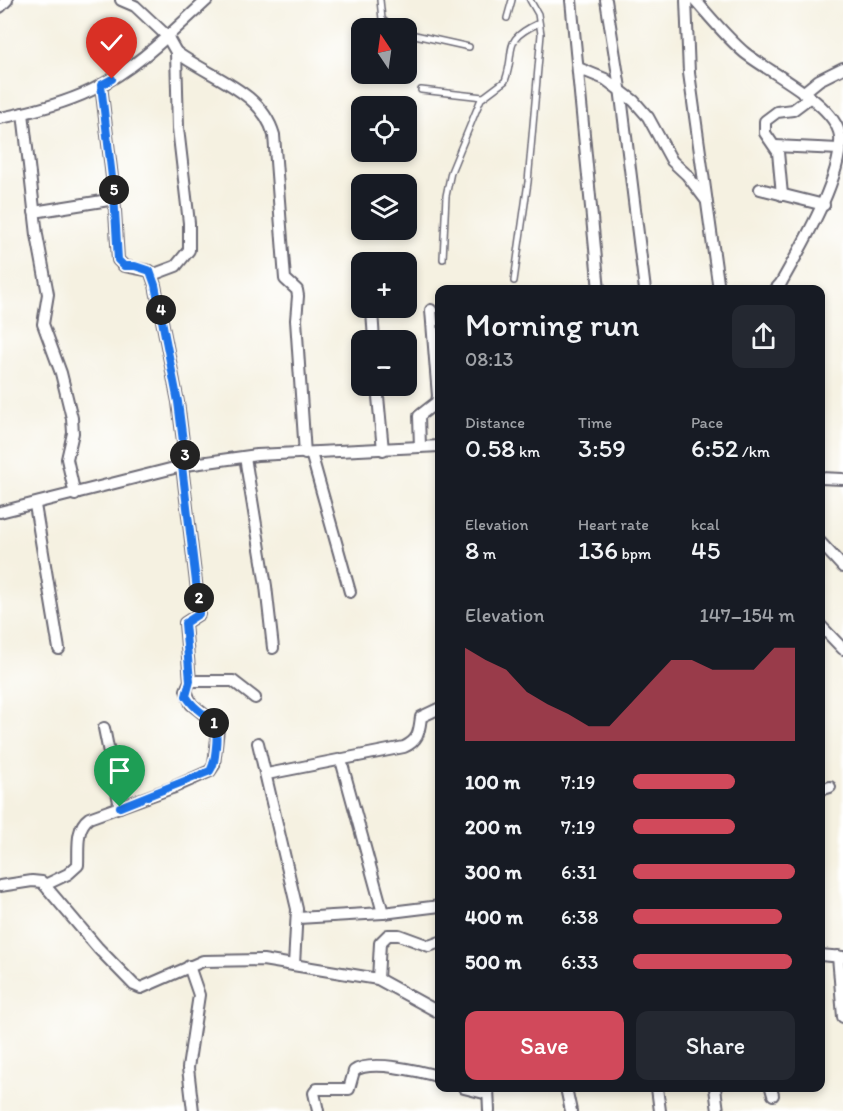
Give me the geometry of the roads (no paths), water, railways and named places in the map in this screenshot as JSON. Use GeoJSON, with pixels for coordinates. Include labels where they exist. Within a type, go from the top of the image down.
{"type":"FeatureCollection","features":[{"type":"Feature","properties":{"kind":"street"},"geometry":{"type":"LineString","coordinates":[[0,7],[8,0]]}},
{"type":"Feature","properties":{"kind":"street"},"geometry":{"type":"LineString","coordinates":[[121,0],[135,6],[167,36],[176,52],[178,128],[189,223],[189,250],[176,266],[152,275]]}},
{"type":"Feature","properties":{"kind":"street"},"geometry":{"type":"LineString","coordinates":[[0,118],[64,101],[101,85],[167,36],[207,0]]}},
{"type":"Feature","properties":{"kind":"street"},"geometry":{"type":"LineString","coordinates":[[571,0],[599,285]]}},
{"type":"Feature","properties":{"kind":"street"},"geometry":{"type":"LineString","coordinates":[[606,0],[620,88],[644,285]]}},
{"type":"Feature","properties":{"kind":"street"},"geometry":{"type":"LineString","coordinates":[[686,0],[689,73],[718,285]]}},
{"type":"Feature","properties":{"kind":"street"},"geometry":{"type":"LineString","coordinates":[[695,0],[745,53],[806,95],[836,124],[841,137],[824,205],[783,285]]}},
{"type":"Feature","properties":{"kind":"street"},"geometry":{"type":"LineString","coordinates":[[176,52],[255,100],[269,119],[275,146],[285,279],[297,290],[298,296],[297,320],[308,453],[350,592]]}},
{"type":"Feature","properties":{"kind":"street"},"geometry":{"type":"LineString","coordinates":[[578,68],[620,88],[648,117],[672,161],[687,175],[706,200]]}},
{"type":"Feature","properties":{"kind":"street"},"geometry":{"type":"LineString","coordinates":[[782,195],[776,146],[765,133],[765,122],[772,114],[793,110],[819,80],[843,68]]}},
{"type":"Feature","properties":{"kind":"street"},"geometry":{"type":"LineString","coordinates":[[45,885],[68,874],[78,866],[83,822],[210,771],[214,765],[218,729],[216,724],[196,710],[186,696],[190,681],[185,623],[199,614],[199,607],[178,402],[152,275],[147,269],[120,264],[101,85]]}},
{"type":"Feature","properties":{"kind":"street"},"geometry":{"type":"LineString","coordinates":[[23,113],[34,212],[48,294],[43,324],[61,373],[72,418],[73,433],[67,459],[75,495]]}},
{"type":"Feature","properties":{"kind":"street"},"geometry":{"type":"LineString","coordinates":[[776,146],[838,149]]}},
{"type":"Feature","properties":{"kind":"street"},"geometry":{"type":"LineString","coordinates":[[760,189],[824,205]]}},
{"type":"Feature","properties":{"kind":"street"},"geometry":{"type":"LineString","coordinates":[[34,212],[114,199]]}},
{"type":"Feature","properties":{"kind":"street"},"geometry":{"type":"LineString","coordinates":[[430,310],[435,364]]}},
{"type":"Feature","properties":{"kind":"street"},"geometry":{"type":"LineString","coordinates":[[378,396],[383,450]]}},
{"type":"Feature","properties":{"kind":"street"},"geometry":{"type":"LineString","coordinates":[[420,447],[419,416],[435,404]]}},
{"type":"Feature","properties":{"kind":"street"},"geometry":{"type":"LineString","coordinates":[[0,512],[75,495],[184,465],[245,457],[435,446]]}},
{"type":"Feature","properties":{"kind":"street"},"geometry":{"type":"LineString","coordinates":[[245,457],[266,586],[273,648]]}},
{"type":"Feature","properties":{"kind":"street"},"geometry":{"type":"LineString","coordinates":[[825,478],[843,479]]}},
{"type":"Feature","properties":{"kind":"street"},"geometry":{"type":"LineString","coordinates":[[35,505],[59,649]]}},
{"type":"Feature","properties":{"kind":"street"},"geometry":{"type":"LineString","coordinates":[[825,547],[843,567]]}},
{"type":"Feature","properties":{"kind":"street"},"geometry":{"type":"LineString","coordinates":[[825,630],[843,649]]}},
{"type":"Feature","properties":{"kind":"street"},"geometry":{"type":"LineString","coordinates":[[190,681],[233,681],[255,698]]}},
{"type":"Feature","properties":{"kind":"street"},"geometry":{"type":"LineString","coordinates":[[267,774],[385,752],[414,742],[418,736],[421,717],[435,710]]}},
{"type":"Feature","properties":{"kind":"street"},"geometry":{"type":"LineString","coordinates":[[104,728],[120,807]]}},
{"type":"Feature","properties":{"kind":"street"},"geometry":{"type":"LineString","coordinates":[[258,742],[267,774],[297,918],[294,964]]}},
{"type":"Feature","properties":{"kind":"street"},"geometry":{"type":"LineString","coordinates":[[340,760],[383,914]]}},
{"type":"Feature","properties":{"kind":"street"},"geometry":{"type":"LineString","coordinates":[[0,886],[32,881],[45,885],[77,925],[134,985],[148,987],[203,961],[263,960],[378,979],[435,1010]]}},
{"type":"Feature","properties":{"kind":"street"},"geometry":{"type":"LineString","coordinates":[[297,918],[383,914],[435,907]]}},
{"type":"Feature","properties":{"kind":"street"},"geometry":{"type":"LineString","coordinates":[[378,979],[380,943],[388,935],[399,935],[429,946],[435,944]]}},
{"type":"Feature","properties":{"kind":"street"},"geometry":{"type":"LineString","coordinates":[[825,955],[841,957],[843,1017]]}},
{"type":"Feature","properties":{"kind":"street"},"geometry":{"type":"LineString","coordinates":[[189,966],[199,995],[188,1068],[193,1111]]}},
{"type":"Feature","properties":{"kind":"street"},"geometry":{"type":"LineString","coordinates":[[318,1111],[314,1093],[317,1089],[349,1089],[354,1071],[363,1066],[396,1068],[435,1076]]}},
{"type":"Feature","properties":{"kind":"street"},"geometry":{"type":"LineString","coordinates":[[488,1092],[489,1111]]}},
{"type":"Feature","properties":{"kind":"street"},"geometry":{"type":"LineString","coordinates":[[567,1092],[571,1111]]}},
{"type":"Feature","properties":{"kind":"street"},"geometry":{"type":"LineString","coordinates":[[658,1092],[660,1111]]}},
{"type":"Feature","properties":{"kind":"street"},"geometry":{"type":"LineString","coordinates":[[716,1092],[718,1111]]}},
{"type":"Feature","properties":{"kind":"lane"},"geometry":{"type":"LineString","coordinates":[[380,0],[382,18]]}},
{"type":"Feature","properties":{"kind":"lane"},"geometry":{"type":"LineString","coordinates":[[507,18],[512,0]]}},
{"type":"Feature","properties":{"kind":"lane"},"geometry":{"type":"LineString","coordinates":[[514,281],[528,182],[539,23],[538,14],[530,0]]}},
{"type":"Feature","properties":{"kind":"lane"},"geometry":{"type":"LineString","coordinates":[[443,259],[446,196],[451,172],[469,123],[483,97],[505,81],[514,39],[519,33],[539,23]]}},
{"type":"Feature","properties":{"kind":"lane"},"geometry":{"type":"LineString","coordinates":[[417,35],[469,47]]}},
{"type":"Feature","properties":{"kind":"lane"},"geometry":{"type":"LineString","coordinates":[[421,90],[483,97]]}}]}
